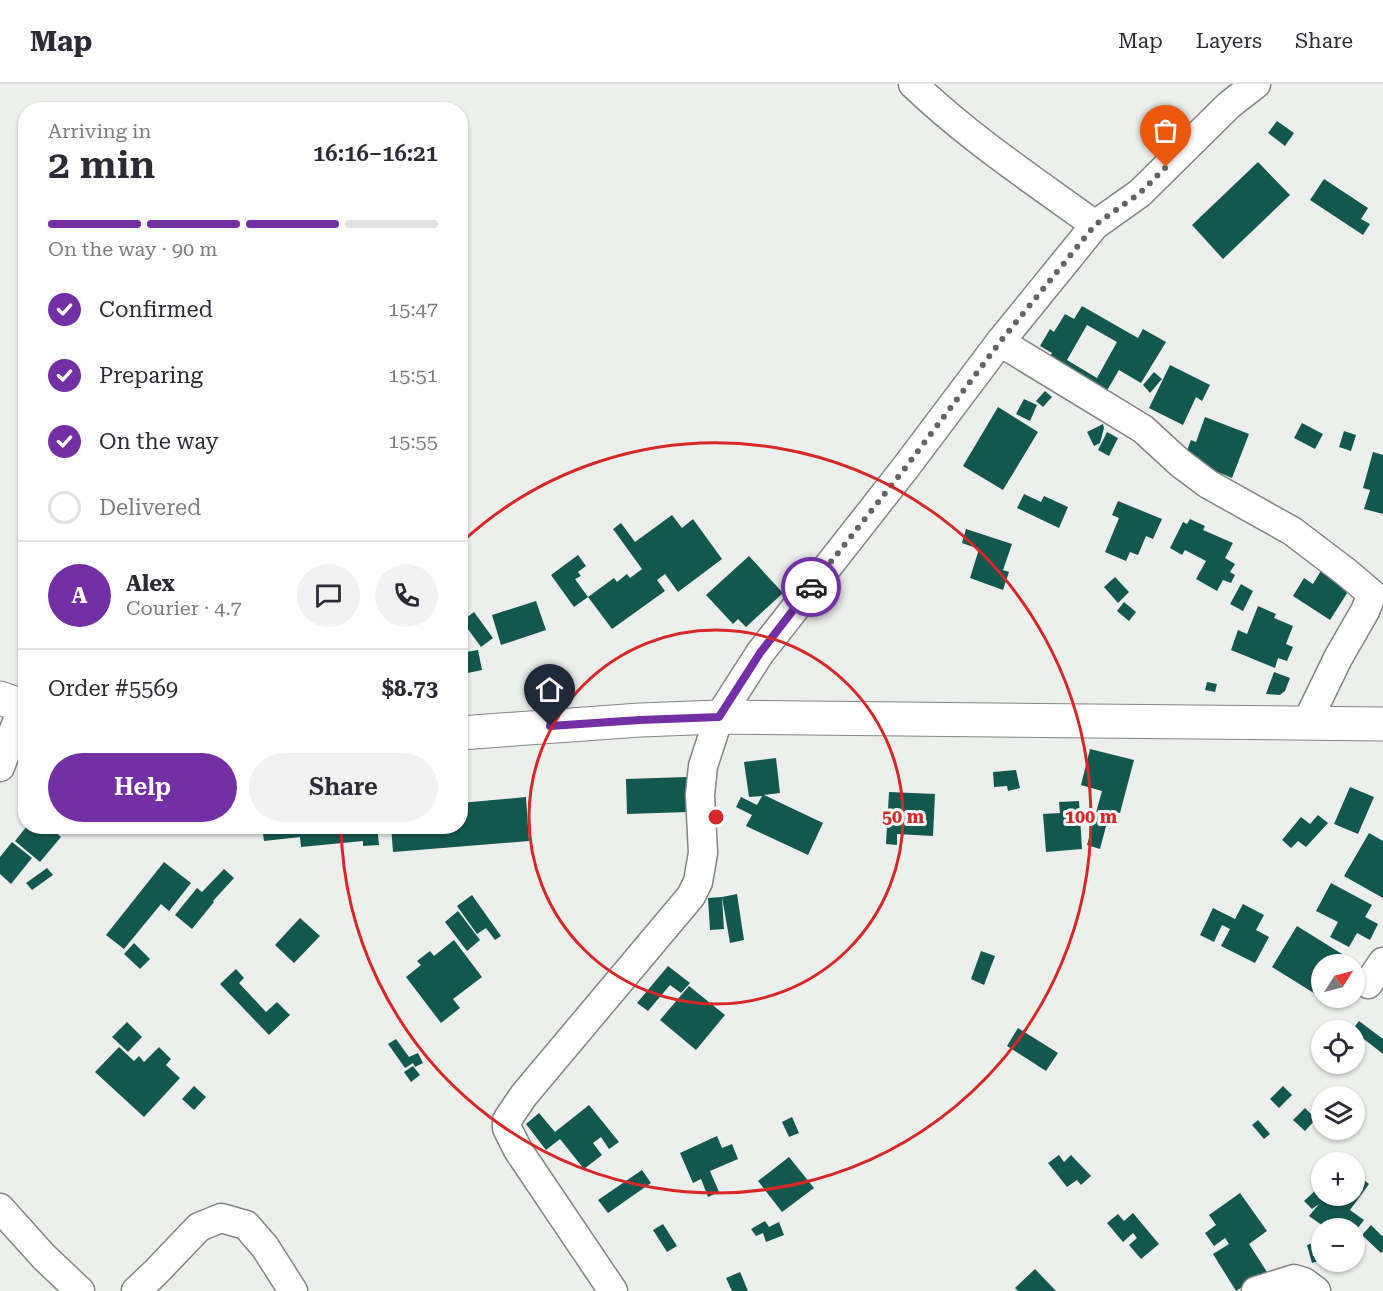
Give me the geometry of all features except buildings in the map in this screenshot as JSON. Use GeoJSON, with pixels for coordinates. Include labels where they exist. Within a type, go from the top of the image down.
{"type":"FeatureCollection","features":[{"type":"Feature","properties":{"kind":"main road"},"geometry":{"type":"LineString","coordinates":[[468,732],[640,720],[719,717],[1383,724]]}},
{"type":"Feature","properties":{"kind":"street"},"geometry":{"type":"LineString","coordinates":[[912,84],[1023,174],[1095,225]]}},
{"type":"Feature","properties":{"kind":"street"},"geometry":{"type":"LineString","coordinates":[[613,1291],[519,1149],[507,1128],[507,1120],[524,1095],[568,1041],[690,896],[698,882],[703,854],[700,795],[703,766],[719,717],[760,653],[906,467],[1000,342],[1095,225],[1140,193],[1229,105],[1256,84]]}},
{"type":"Feature","properties":{"kind":"street"},"geometry":{"type":"LineString","coordinates":[[1000,342],[1143,429],[1208,484],[1292,531],[1346,572],[1377,587],[1338,658],[1307,723]]}},
{"type":"Feature","properties":{"kind":"street"},"geometry":{"type":"LineString","coordinates":[[0,767],[16,704]]}},
{"type":"Feature","properties":{"kind":"street"},"geometry":{"type":"LineString","coordinates":[[0,1208],[44,1257],[80,1291]]}},
{"type":"Feature","properties":{"kind":"street"},"geometry":{"type":"LineString","coordinates":[[136,1291],[198,1227],[221,1218],[246,1225],[265,1247],[293,1291]]}},
{"type":"Feature","properties":{"kind":"street"},"geometry":{"type":"LineString","coordinates":[[1256,1291],[1294,1280],[1304,1282],[1317,1291]]}},
{"type":"Feature","properties":{"kind":"way so far"},"geometry":{"type":"LineString","coordinates":[[811,587],[906,467],[1000,342],[1095,225],[1140,193],[1166,167]]}},
{"type":"Feature","properties":{"kind":"route"},"geometry":{"type":"LineString","coordinates":[[550,726],[719,717],[760,653],[811,587]]}}]}
